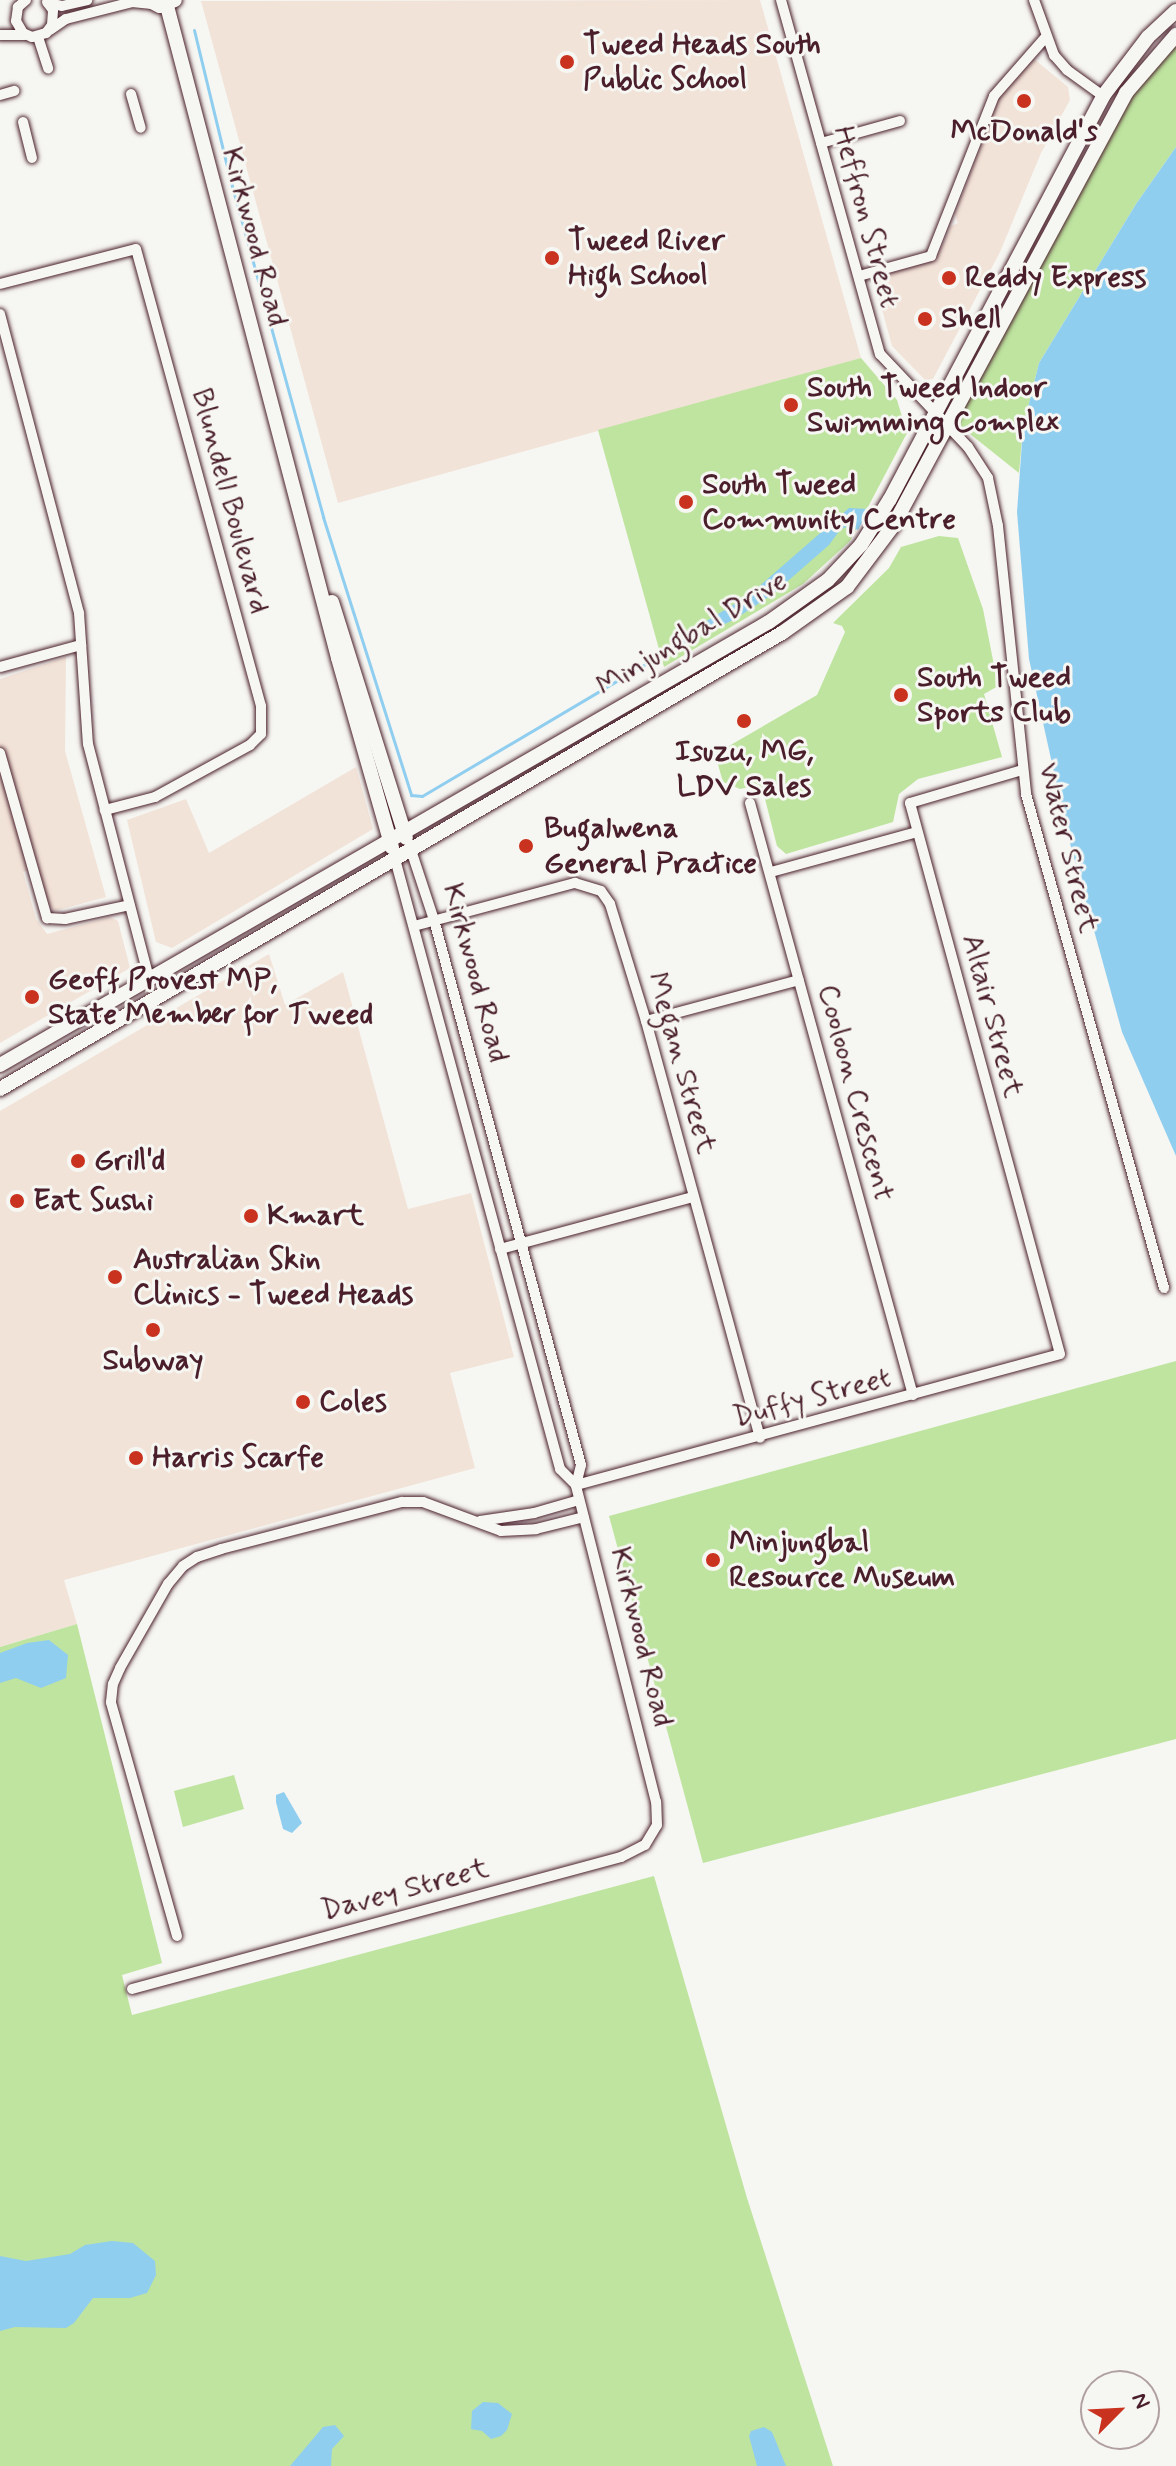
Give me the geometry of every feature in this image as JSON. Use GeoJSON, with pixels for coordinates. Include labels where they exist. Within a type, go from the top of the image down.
{"type":"FeatureCollection","features":[{"type":"Feature","properties":{"kind":"main road","name":"Kirkwood Road"},"geometry":{"type":"LineString","coordinates":[[161,2],[293,481],[338,658],[397,836],[395,859]]}},
{"type":"Feature","properties":{"kind":"main road","name":"Minjungbal Drive"},"geometry":{"type":"LineString","coordinates":[[0,1089],[771,640],[830,601],[873,557],[893,526],[940,419],[1103,96],[1125,63],[1176,11]]}},
{"type":"Feature","properties":{"kind":"main road","name":"Minjungbal Drive"},"geometry":{"type":"LineString","coordinates":[[0,1065],[769,622],[841,568],[871,531],[940,419],[1126,93],[1176,35]]}},
{"type":"Feature","properties":{"kind":"main road","name":"Kirkwood Road"},"geometry":{"type":"LineString","coordinates":[[397,836],[411,850]]}},
{"type":"Feature","properties":{"kind":"main road"},"geometry":{"type":"LineString","coordinates":[[149,979],[153,1001]]}},
{"type":"Feature","properties":{"kind":"street"},"geometry":{"type":"LineString","coordinates":[[45,1],[62,6],[87,0]]}},
{"type":"Feature","properties":{"kind":"street","name":"Heffron Street"},"geometry":{"type":"LineString","coordinates":[[781,0],[883,360],[940,419]]}},
{"type":"Feature","properties":{"kind":"street"},"geometry":{"type":"LineString","coordinates":[[1034,0],[1045,38],[1067,70],[1103,96]]}},
{"type":"Feature","properties":{"kind":"street"},"geometry":{"type":"LineString","coordinates":[[45,1],[54,15],[50,30]]}},
{"type":"Feature","properties":{"kind":"street"},"geometry":{"type":"LineString","coordinates":[[0,32],[33,36],[50,30],[66,19],[132,2],[161,2]]}},
{"type":"Feature","properties":{"kind":"street"},"geometry":{"type":"LineString","coordinates":[[0,32],[20,5]]}},
{"type":"Feature","properties":{"kind":"street"},"geometry":{"type":"LineString","coordinates":[[20,5],[17,26],[33,36],[48,68]]}},
{"type":"Feature","properties":{"kind":"street"},"geometry":{"type":"LineString","coordinates":[[859,276],[931,256],[994,96],[1045,38]]}},
{"type":"Feature","properties":{"kind":"street"},"geometry":{"type":"LineString","coordinates":[[0,95],[14,91]]}},
{"type":"Feature","properties":{"kind":"street"},"geometry":{"type":"LineString","coordinates":[[131,94],[141,128]]}},
{"type":"Feature","properties":{"kind":"street"},"geometry":{"type":"LineString","coordinates":[[821,143],[900,121]]}},
{"type":"Feature","properties":{"kind":"street"},"geometry":{"type":"LineString","coordinates":[[23,122],[32,158]]}},
{"type":"Feature","properties":{"kind":"street","name":"Blundell Boulevard"},"geometry":{"type":"LineString","coordinates":[[0,284],[136,249],[261,706],[261,734],[250,745],[155,797],[105,810]]}},
{"type":"Feature","properties":{"kind":"street"},"geometry":{"type":"LineString","coordinates":[[0,314],[79,613],[88,744],[149,979]]}},
{"type":"Feature","properties":{"kind":"street","name":"Water Street"},"geometry":{"type":"LineString","coordinates":[[940,419],[980,462],[993,496],[1022,770],[1038,841],[1164,1288]]}},
{"type":"Feature","properties":{"kind":"street"},"geometry":{"type":"LineString","coordinates":[[0,667],[81,645]]}},
{"type":"Feature","properties":{"kind":"street"},"geometry":{"type":"LineString","coordinates":[[0,753],[45,916],[60,920],[130,905]]}},
{"type":"Feature","properties":{"kind":"street","name":"Altair Street"},"geometry":{"type":"LineString","coordinates":[[1022,770],[910,803],[1060,1354]]}},
{"type":"Feature","properties":{"kind":"street","name":"Cooloon Crescent"},"geometry":{"type":"LineString","coordinates":[[750,803],[913,1395]]}},
{"type":"Feature","properties":{"kind":"street"},"geometry":{"type":"LineString","coordinates":[[771,872],[917,832]]}},
{"type":"Feature","properties":{"kind":"street","name":"Kirkwood Road"},"geometry":{"type":"LineString","coordinates":[[411,850],[434,920],[581,1465],[576,1485],[579,1500],[656,1802]]}},
{"type":"Feature","properties":{"kind":"street","name":"Kirkwood Road"},"geometry":{"type":"LineString","coordinates":[[395,859],[560,1469],[576,1485]]}},
{"type":"Feature","properties":{"kind":"street","name":"Megan Street"},"geometry":{"type":"LineString","coordinates":[[414,926],[575,883],[601,891],[610,904],[646,1021],[760,1438]]}},
{"type":"Feature","properties":{"kind":"street"},"geometry":{"type":"LineString","coordinates":[[646,1021],[799,980]]}},
{"type":"Feature","properties":{"kind":"street"},"geometry":{"type":"LineString","coordinates":[[500,1249],[693,1197]]}},
{"type":"Feature","properties":{"kind":"street","name":"Duffy Street"},"geometry":{"type":"LineString","coordinates":[[576,1485],[760,1438],[1060,1354]]}},
{"type":"Feature","properties":{"kind":"street"},"geometry":{"type":"LineString","coordinates":[[478,1521],[524,1515],[579,1500]]}},
{"type":"Feature","properties":{"kind":"street"},"geometry":{"type":"LineString","coordinates":[[177,1936],[111,1702],[113,1684],[120,1668],[168,1584],[197,1557],[402,1502],[423,1502],[494,1529],[519,1532],[584,1517]]}},
{"type":"Feature","properties":{"kind":"street","name":"Davey Street"},"geometry":{"type":"LineString","coordinates":[[132,1989],[621,1857],[645,1845],[653,1836],[657,1825],[656,1802]]}},
{"type":"Feature","properties":{"kind":"shaded area","name":"Tweed River High School"},"geometry":{"type":"Polygon","coordinates":[[[760,0],[861,358],[338,503],[201,1],[760,0]]]}},
{"type":"Feature","properties":{"kind":"shaded area"},"geometry":{"type":"Polygon","coordinates":[[[1033,58],[1068,87],[1070,100],[1041,153],[1000,252],[933,379],[925,380],[892,346],[873,277],[937,257],[951,226],[958,223],[955,214],[1000,95],[1033,58]]]}},
{"type":"Feature","properties":{"kind":"shaded area"},"geometry":{"type":"Polygon","coordinates":[[[66,657],[65,751],[106,897],[54,911],[46,901],[35,868],[23,872],[36,919],[47,934],[110,917],[118,921],[130,968],[0,1043],[0,679],[66,657]]]}},
{"type":"Feature","properties":{"kind":"shaded area"},"geometry":{"type":"Polygon","coordinates":[[[356,767],[373,829],[172,948],[156,942],[127,820],[186,799],[209,853],[356,767]]]}},
{"type":"Feature","properties":{"kind":"shaded area"},"geometry":{"type":"Polygon","coordinates":[[[269,954],[285,1005],[343,972],[408,1209],[471,1193],[514,1357],[450,1373],[475,1468],[64,1580],[77,1624],[0,1647],[0,1111],[269,954]]]}},
{"type":"Feature","properties":{"kind":"green space"},"geometry":{"type":"Polygon","coordinates":[[[1176,42],[1176,147],[1136,204],[1039,363],[1023,428],[1019,473],[955,422],[1130,100],[1176,42]]]}},
{"type":"Feature","properties":{"kind":"green space"},"geometry":{"type":"Polygon","coordinates":[[[861,358],[897,400],[907,433],[850,541],[803,584],[664,667],[598,430],[861,358]]]}},
{"type":"Feature","properties":{"kind":"green space","name":"South Tweed Sports Club"},"geometry":{"type":"Polygon","coordinates":[[[939,536],[958,538],[983,609],[998,686],[984,694],[1002,757],[918,779],[899,794],[893,822],[786,854],[777,846],[763,791],[754,786],[740,789],[723,782],[715,754],[817,695],[845,632],[842,626],[833,623],[889,568],[901,547],[939,536]]]}},
{"type":"Feature","properties":{"kind":"green space"},"geometry":{"type":"Polygon","coordinates":[[[1176,1361],[1176,1739],[703,1863],[609,1516],[1176,1361]]]}},
{"type":"Feature","properties":{"kind":"green space"},"geometry":{"type":"Polygon","coordinates":[[[77,1624],[162,1963],[122,1975],[132,2015],[654,1876],[747,2198],[833,2466],[0,2466],[0,1647],[77,1624]]]}},
{"type":"Feature","properties":{"kind":"green space"},"geometry":{"type":"Polygon","coordinates":[[[234,1775],[244,1809],[183,1827],[174,1791],[234,1775]]]}},
{"type":"Feature","properties":{"kind":"water"},"geometry":{"type":"Polygon","coordinates":[[[1176,147],[1176,1156],[1122,1032],[1068,836],[1029,659],[1017,512],[1023,428],[1039,363],[1136,204],[1176,147]]]}},
{"type":"Feature","properties":{"kind":"water"},"geometry":{"type":"Polygon","coordinates":[[[849,508],[869,509],[858,530],[848,526],[840,530],[829,545],[773,594],[735,619],[647,663],[679,638],[749,595],[849,508]]]}},
{"type":"Feature","properties":{"kind":"water"},"geometry":{"type":"Polygon","coordinates":[[[49,1640],[68,1655],[66,1678],[41,1688],[16,1678],[0,1683],[0,1653],[27,1643],[49,1640]]]}},
{"type":"Feature","properties":{"kind":"water"},"geometry":{"type":"Polygon","coordinates":[[[284,1792],[302,1823],[292,1833],[283,1829],[276,1802],[276,1795],[284,1792]]]}},
{"type":"Feature","properties":{"kind":"water"},"geometry":{"type":"Polygon","coordinates":[[[112,2241],[133,2243],[155,2261],[156,2275],[147,2293],[130,2298],[93,2298],[74,2323],[66,2328],[15,2327],[0,2331],[0,2256],[26,2261],[70,2254],[85,2245],[112,2241]]]}},
{"type":"Feature","properties":{"kind":"water"},"geometry":{"type":"Polygon","coordinates":[[[483,2402],[498,2403],[512,2414],[507,2430],[501,2436],[491,2439],[482,2431],[471,2429],[472,2411],[483,2402]]]}},
{"type":"Feature","properties":{"kind":"water"},"geometry":{"type":"Polygon","coordinates":[[[335,2425],[344,2436],[332,2449],[331,2466],[290,2466],[323,2427],[335,2425]]]}},
{"type":"Feature","properties":{"kind":"water"},"geometry":{"type":"Polygon","coordinates":[[[764,2427],[772,2432],[786,2466],[757,2466],[749,2436],[751,2431],[764,2427]]]}},
{"type":"Feature","properties":{"kind":"waterway"},"geometry":{"type":"LineString","coordinates":[[194,30],[229,175],[323,517],[411,795],[422,796],[647,663]]}},
{"type":"Feature","properties":{"kind":"place","name":"Tweed Heads South Public School"},"geometry":{"type":"Point","coordinates":[567,62]}},
{"type":"Feature","properties":{"kind":"place","name":"McDonald's"},"geometry":{"type":"Point","coordinates":[1024,101]}},
{"type":"Feature","properties":{"kind":"place","name":"Tweed River High School"},"geometry":{"type":"Point","coordinates":[552,258]}},
{"type":"Feature","properties":{"kind":"place","name":"Reddy Express"},"geometry":{"type":"Point","coordinates":[949,278]}},
{"type":"Feature","properties":{"kind":"place","name":"Shell"},"geometry":{"type":"Point","coordinates":[925,319]}},
{"type":"Feature","properties":{"kind":"place","name":"South Tweed Indoor Swimming Complex"},"geometry":{"type":"Point","coordinates":[791,405]}},
{"type":"Feature","properties":{"kind":"place","name":"South Tweed Community Centre"},"geometry":{"type":"Point","coordinates":[686,502]}},
{"type":"Feature","properties":{"kind":"place","name":"South Tweed Sports Club"},"geometry":{"type":"Point","coordinates":[901,695]}},
{"type":"Feature","properties":{"kind":"place","name":"Isuzu, MG, LDV Sales"},"geometry":{"type":"Point","coordinates":[744,721]}},
{"type":"Feature","properties":{"kind":"place","name":"Bugalwena General Practice"},"geometry":{"type":"Point","coordinates":[526,846]}},
{"type":"Feature","properties":{"kind":"place","name":"Geoff Provest MP, State Member for Tweed"},"geometry":{"type":"Point","coordinates":[32,997]}},
{"type":"Feature","properties":{"kind":"place","name":"Grill'd"},"geometry":{"type":"Point","coordinates":[78,1161]}},
{"type":"Feature","properties":{"kind":"place","name":"Eat Sushi"},"geometry":{"type":"Point","coordinates":[17,1201]}},
{"type":"Feature","properties":{"kind":"place","name":"Kmart"},"geometry":{"type":"Point","coordinates":[251,1216]}},
{"type":"Feature","properties":{"kind":"place","name":"Australian Skin Clinics - Tweed Heads"},"geometry":{"type":"Point","coordinates":[115,1277]}},
{"type":"Feature","properties":{"kind":"place","name":"Subway"},"geometry":{"type":"Point","coordinates":[153,1330]}},
{"type":"Feature","properties":{"kind":"place","name":"Coles"},"geometry":{"type":"Point","coordinates":[303,1402]}},
{"type":"Feature","properties":{"kind":"place","name":"Harris Scarfe"},"geometry":{"type":"Point","coordinates":[136,1458]}},
{"type":"Feature","properties":{"kind":"place","name":"Minjungbal Resource Museum"},"geometry":{"type":"Point","coordinates":[713,1560]}}]}
